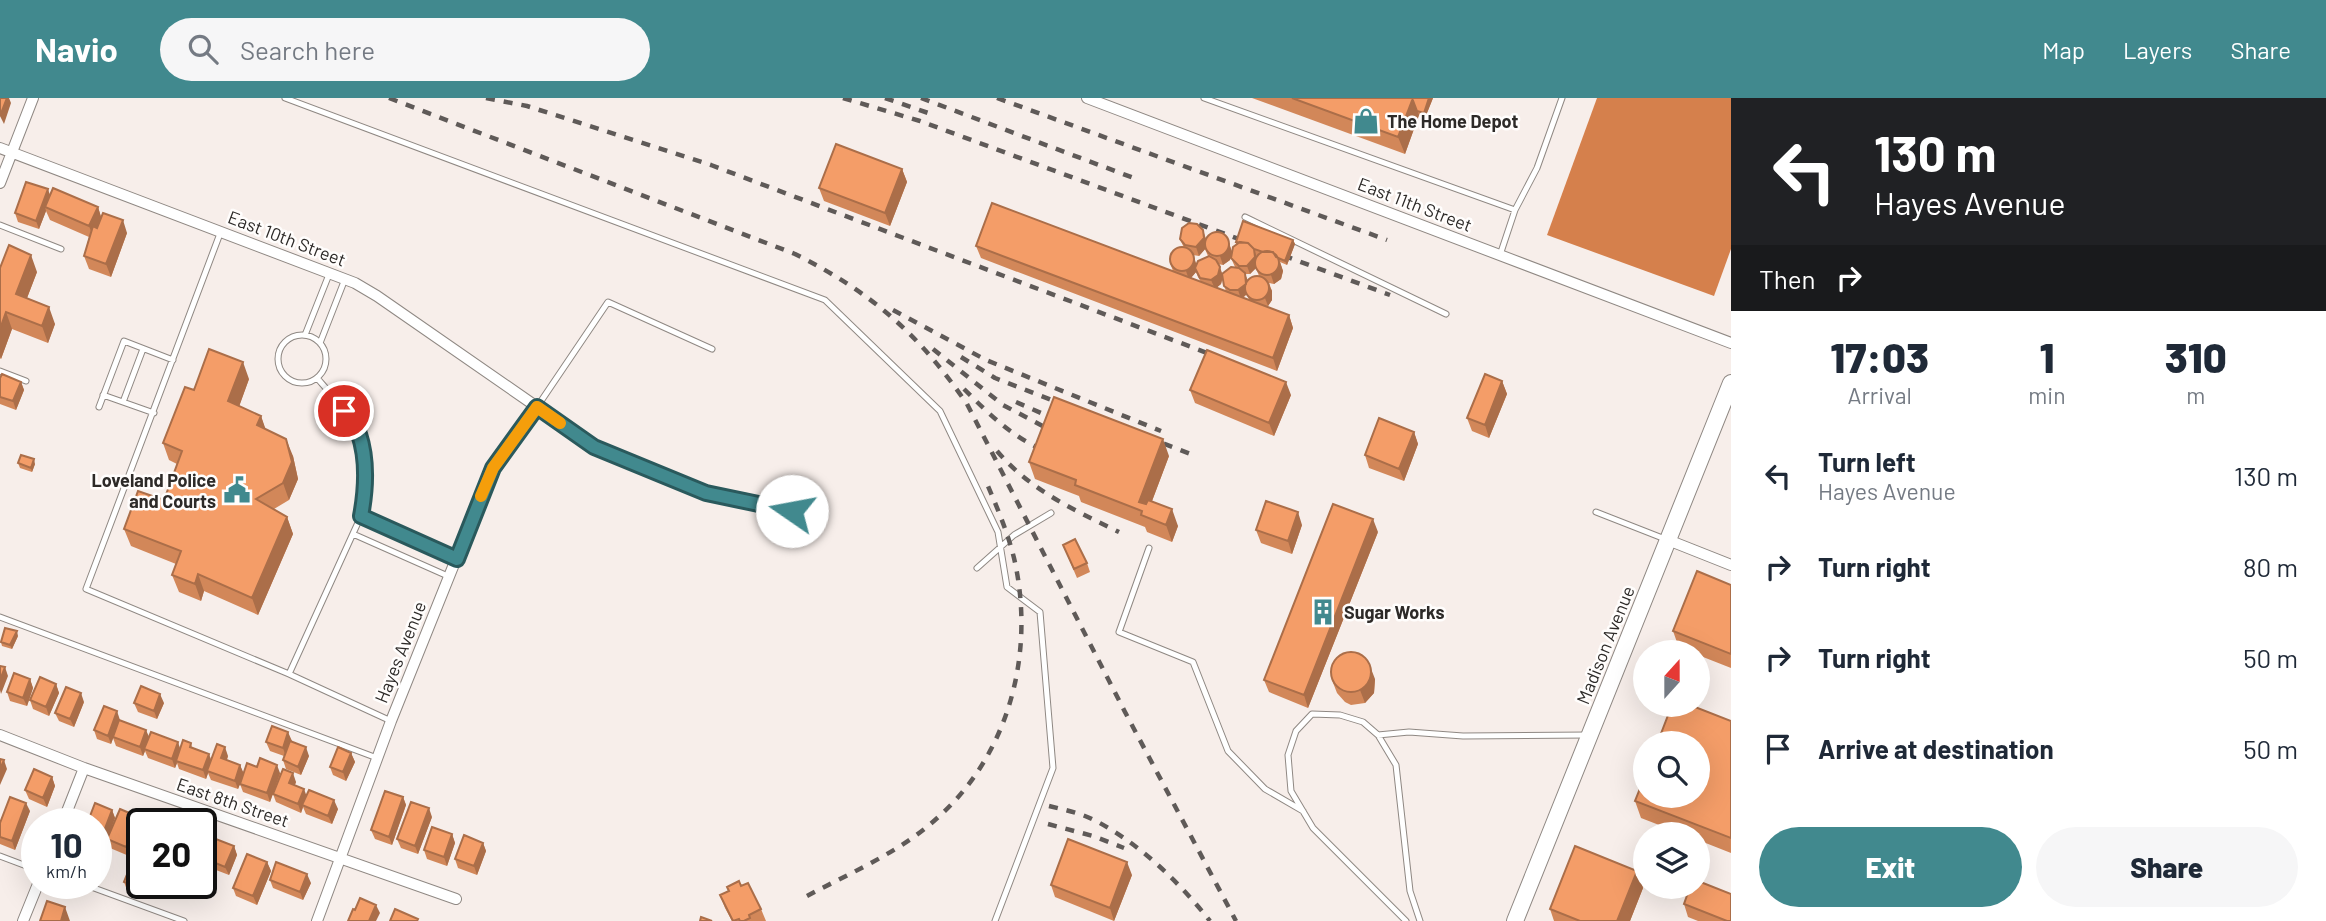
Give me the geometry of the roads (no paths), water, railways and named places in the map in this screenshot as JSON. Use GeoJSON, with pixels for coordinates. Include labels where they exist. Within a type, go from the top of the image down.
{"type":"FeatureCollection","features":[{"type":"Feature","properties":{"kind":"main road","name":"Madison Avenue"},"geometry":{"type":"LineString","coordinates":[[1516,921],[1731,383]]}},
{"type":"Feature","properties":{"kind":"street"},"geometry":{"type":"LineString","coordinates":[[0,183],[33,98]]}},
{"type":"Feature","properties":{"kind":"street","name":"East 11th Street"},"geometry":{"type":"LineString","coordinates":[[1087,98],[1731,343]]}},
{"type":"Feature","properties":{"kind":"street","name":"East 10th Street"},"geometry":{"type":"LineString","coordinates":[[0,148],[345,279],[377,296],[537,407]]}},
{"type":"Feature","properties":{"kind":"street","name":"Hayes Avenue"},"geometry":{"type":"LineString","coordinates":[[317,921],[391,721],[493,468],[537,407]]}},
{"type":"Feature","properties":{"kind":"street"},"geometry":{"type":"LineString","coordinates":[[1668,540],[1731,565]]}},
{"type":"Feature","properties":{"kind":"street","name":"East 8th Street"},"geometry":{"type":"LineString","coordinates":[[0,735],[84,768],[456,899]]}},
{"type":"Feature","properties":{"kind":"street"},"geometry":{"type":"LineString","coordinates":[[68,808],[84,768]]}},
{"type":"Feature","properties":{"kind":"street"},"geometry":{"type":"LineString","coordinates":[[23,921],[32,899]]}},
{"type":"Feature","properties":{"kind":"lane"},"geometry":{"type":"LineString","coordinates":[[285,98],[825,300],[940,411],[998,532],[1007,587],[1040,612],[1053,768],[995,921]]}},
{"type":"Feature","properties":{"kind":"lane"},"geometry":{"type":"LineString","coordinates":[[1204,98],[1515,210]]}},
{"type":"Feature","properties":{"kind":"lane"},"geometry":{"type":"LineString","coordinates":[[1500,255],[1515,210],[1537,168],[1562,98]]}},
{"type":"Feature","properties":{"kind":"lane"},"geometry":{"type":"LineString","coordinates":[[1245,217],[1446,314]]}},
{"type":"Feature","properties":{"kind":"lane"},"geometry":{"type":"LineString","coordinates":[[0,225],[61,249]]}},
{"type":"Feature","properties":{"kind":"lane"},"geometry":{"type":"LineString","coordinates":[[221,231],[86,589],[289,674],[391,721]]}},
{"type":"Feature","properties":{"kind":"lane"},"geometry":{"type":"LineString","coordinates":[[305,335],[330,272]]}},
{"type":"Feature","properties":{"kind":"lane"},"geometry":{"type":"LineString","coordinates":[[320,343],[345,279]]}},
{"type":"Feature","properties":{"kind":"lane"},"geometry":{"type":"LineString","coordinates":[[712,349],[608,302],[537,407],[594,447],[693,488],[792,511]]}},
{"type":"Feature","properties":{"kind":"lane"},"geometry":{"type":"LineString","coordinates":[[298,335],[305,335],[320,343],[326,365],[317,378],[303,383],[288,378],[279,365],[284,343],[298,335]]}},
{"type":"Feature","properties":{"kind":"lane"},"geometry":{"type":"LineString","coordinates":[[99,407],[124,341],[173,360]]}},
{"type":"Feature","properties":{"kind":"lane"},"geometry":{"type":"LineString","coordinates":[[123,402],[143,349]]}},
{"type":"Feature","properties":{"kind":"lane"},"geometry":{"type":"LineString","coordinates":[[0,370],[26,380]]}},
{"type":"Feature","properties":{"kind":"lane"},"geometry":{"type":"LineString","coordinates":[[289,674],[361,516],[366,490],[365,462],[359,432],[317,378]]}},
{"type":"Feature","properties":{"kind":"lane"},"geometry":{"type":"LineString","coordinates":[[103,395],[153,413]]}},
{"type":"Feature","properties":{"kind":"lane"},"geometry":{"type":"LineString","coordinates":[[1596,512],[1668,540]]}},
{"type":"Feature","properties":{"kind":"lane"},"geometry":{"type":"LineString","coordinates":[[976,568],[1000,545],[1051,513]]}},
{"type":"Feature","properties":{"kind":"lane"},"geometry":{"type":"LineString","coordinates":[[361,516],[457,559]]}},
{"type":"Feature","properties":{"kind":"lane"},"geometry":{"type":"LineString","coordinates":[[353,534],[450,577]]}},
{"type":"Feature","properties":{"kind":"lane"},"geometry":{"type":"LineString","coordinates":[[1149,548],[1119,632],[1193,662],[1228,751],[1265,789],[1303,811]]}},
{"type":"Feature","properties":{"kind":"lane"},"geometry":{"type":"LineString","coordinates":[[0,617],[377,758]]}},
{"type":"Feature","properties":{"kind":"lane"},"geometry":{"type":"LineString","coordinates":[[1406,921],[1313,828],[1291,791],[1288,755],[1296,731],[1312,714],[1340,715],[1363,722],[1378,735],[1396,765],[1410,891],[1420,921]]}},
{"type":"Feature","properties":{"kind":"lane"},"geometry":{"type":"LineString","coordinates":[[1378,735],[1409,732],[1463,736],[1590,735]]}},
{"type":"Feature","properties":{"kind":"lane"},"geometry":{"type":"LineString","coordinates":[[0,856],[21,864]]}},
{"type":"Feature","properties":{"kind":"lane"},"geometry":{"type":"LineString","coordinates":[[112,895],[184,921]]}},
{"type":"Feature","properties":{"kind":"railway"},"geometry":{"type":"LineString","coordinates":[[389,98],[795,254],[822,268],[870,300],[912,336],[931,356],[967,404],[1236,921]]}},
{"type":"Feature","properties":{"kind":"railway"},"geometry":{"type":"LineString","coordinates":[[486,98],[527,106],[711,165],[1223,359]]}},
{"type":"Feature","properties":{"kind":"railway"},"geometry":{"type":"LineString","coordinates":[[843,98],[920,121],[1390,295]]}},
{"type":"Feature","properties":{"kind":"railway"},"geometry":{"type":"LineString","coordinates":[[885,98],[934,115]]}},
{"type":"Feature","properties":{"kind":"railway"},"geometry":{"type":"LineString","coordinates":[[921,98],[1139,180]]}},
{"type":"Feature","properties":{"kind":"railway"},"geometry":{"type":"LineString","coordinates":[[997,98],[1387,240]]}},
{"type":"Feature","properties":{"kind":"railway"},"geometry":{"type":"LineString","coordinates":[[893,310],[986,360],[1161,431]]}},
{"type":"Feature","properties":{"kind":"railway"},"geometry":{"type":"LineString","coordinates":[[933,349],[1003,405],[1052,431]]}},
{"type":"Feature","properties":{"kind":"railway"},"geometry":{"type":"LineString","coordinates":[[961,357],[995,378],[1072,408]]}},
{"type":"Feature","properties":{"kind":"railway"},"geometry":{"type":"LineString","coordinates":[[964,389],[1011,432],[1045,451]]}},
{"type":"Feature","properties":{"kind":"railway"},"geometry":{"type":"LineString","coordinates":[[1016,402],[1057,420]]}},
{"type":"Feature","properties":{"kind":"railway"},"geometry":{"type":"LineString","coordinates":[[1147,437],[1193,455]]}},
{"type":"Feature","properties":{"kind":"railway"},"geometry":{"type":"LineString","coordinates":[[997,451],[1038,488],[1119,532]]}},
{"type":"Feature","properties":{"kind":"railway"},"geometry":{"type":"LineString","coordinates":[[807,896],[857,871],[921,832],[961,794],[982,765],[998,734],[1010,701],[1018,666],[1020,594],[1011,548],[985,479]]}},
{"type":"Feature","properties":{"kind":"railway"},"geometry":{"type":"LineString","coordinates":[[1049,806],[1090,818],[1128,841],[1172,878],[1210,921]]}},
{"type":"Feature","properties":{"kind":"railway"},"geometry":{"type":"LineString","coordinates":[[1048,824],[1093,836],[1124,848]]}},
{"type":"Feature","properties":{"kind":"place","name":"The Home Depot"},"geometry":{"type":"Point","coordinates":[1366,121]}},
{"type":"Feature","properties":{"kind":"place","name":"Loveland Police and Courts"},"geometry":{"type":"Point","coordinates":[237,490]}},
{"type":"Feature","properties":{"kind":"place","name":"Sugar Works"},"geometry":{"type":"Point","coordinates":[1323,612]}}]}
